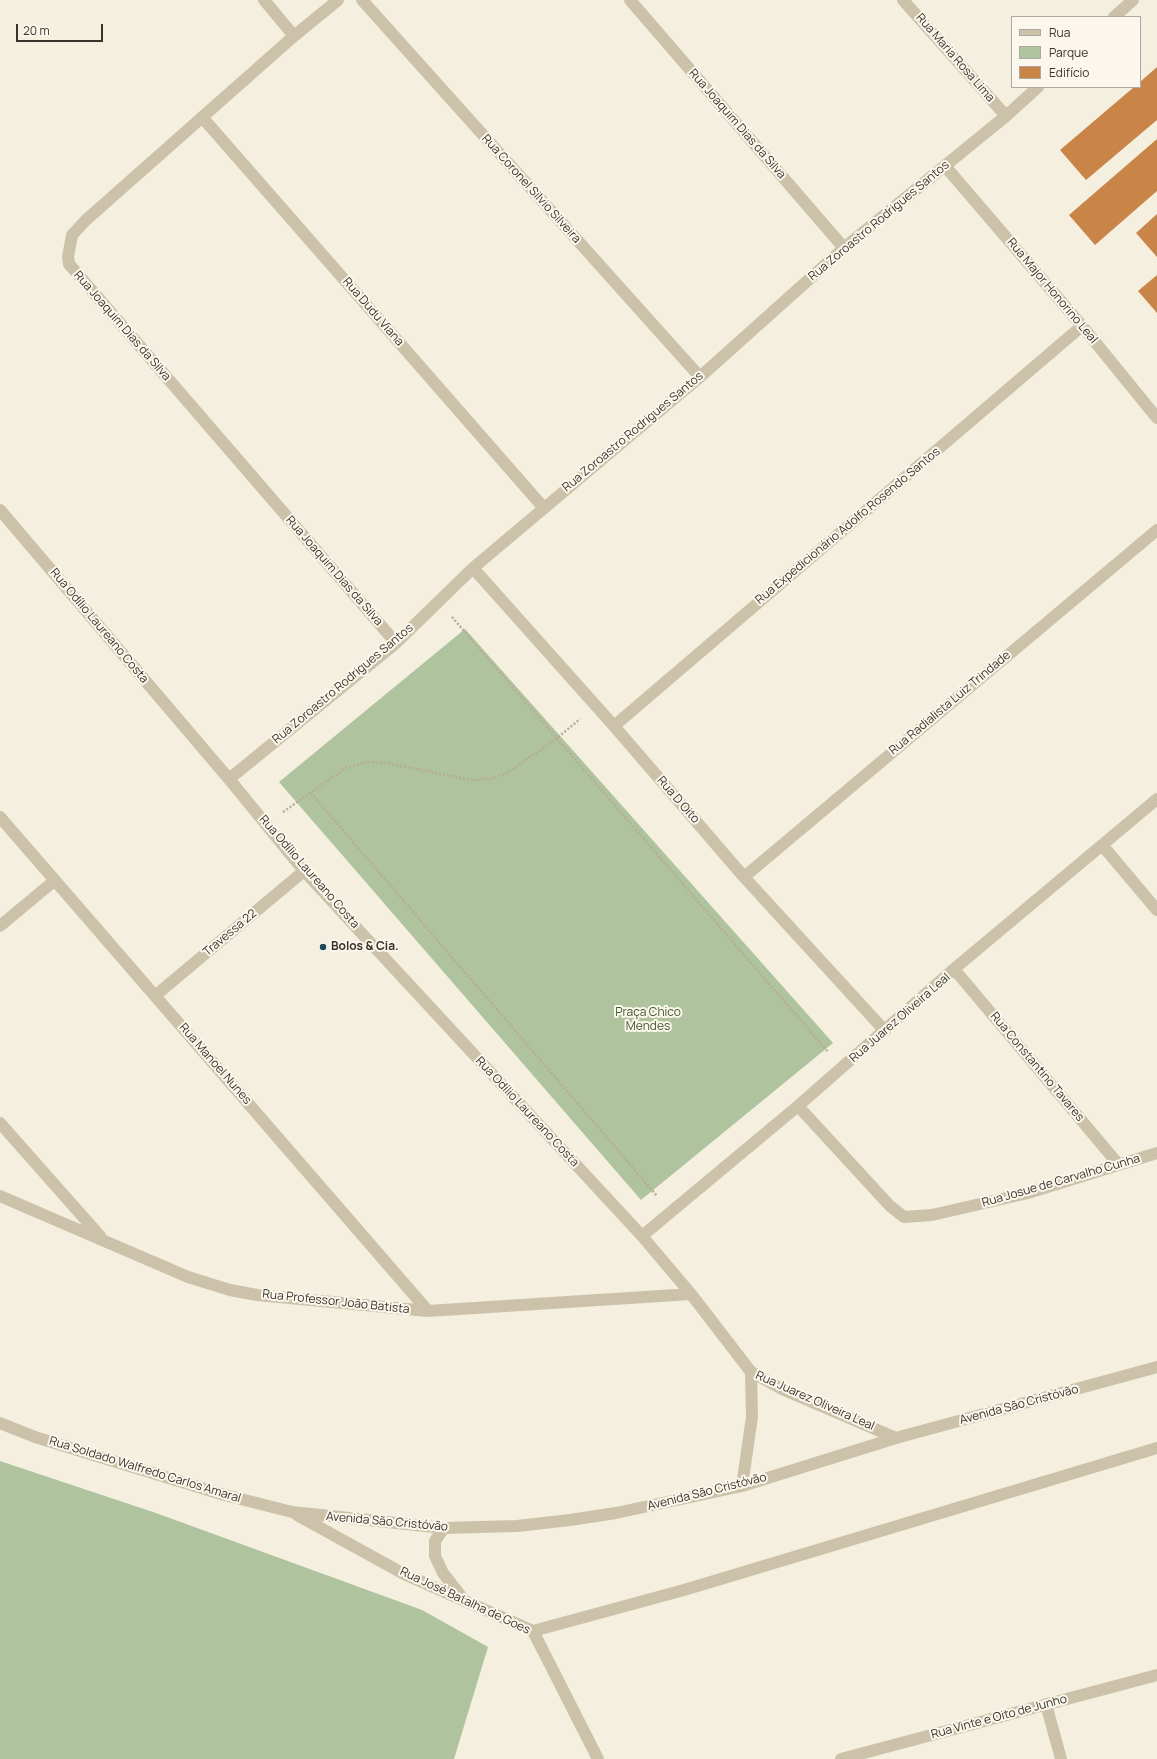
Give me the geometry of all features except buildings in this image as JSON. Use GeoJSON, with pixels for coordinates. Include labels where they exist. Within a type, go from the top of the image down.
{"type":"FeatureCollection","features":[{"type":"Feature","properties":{"kind":"street"},"geometry":{"type":"LineString","coordinates":[[264,0],[294,36]]}},
{"type":"Feature","properties":{"kind":"street","name":"Rua Joaquim Dias da Silva"},"geometry":{"type":"LineString","coordinates":[[338,0],[294,36],[86,220],[72,234],[68,248],[69,264],[396,643]]}},
{"type":"Feature","properties":{"kind":"street","name":"Rua Coronel Silvio Silveira"},"geometry":{"type":"LineString","coordinates":[[362,0],[700,377]]}},
{"type":"Feature","properties":{"kind":"street","name":"Rua Joaquim Dias da Silva"},"geometry":{"type":"LineString","coordinates":[[630,0],[844,248]]}},
{"type":"Feature","properties":{"kind":"street","name":"Rua Maria Rosa Lima"},"geometry":{"type":"LineString","coordinates":[[903,0],[1006,116]]}},
{"type":"Feature","properties":{"kind":"street"},"geometry":{"type":"LineString","coordinates":[[1115,16],[1133,0]]}},
{"type":"Feature","properties":{"kind":"street","name":"Rua Zoroastro Rodrigues Santos"},"geometry":{"type":"LineString","coordinates":[[229,779],[396,643],[473,568],[543,507],[700,377],[844,248],[1006,116],[1037,88]]}},
{"type":"Feature","properties":{"kind":"street","name":"Rua Dudu Viana"},"geometry":{"type":"LineString","coordinates":[[202,117],[543,507]]}},
{"type":"Feature","properties":{"kind":"street","name":"Rua Major Honorino Leal"},"geometry":{"type":"LineString","coordinates":[[945,166],[1082,326],[1157,418]]}},
{"type":"Feature","properties":{"kind":"street","name":"Rua Expedicionário Adolfo Rosendo Santos"},"geometry":{"type":"LineString","coordinates":[[614,726],[1082,326]]}},
{"type":"Feature","properties":{"kind":"street","name":"Rua Odílio Laureano Costa"},"geometry":{"type":"LineString","coordinates":[[0,510],[229,779],[304,871],[642,1236],[691,1294],[751,1372]]}},
{"type":"Feature","properties":{"kind":"street","name":"Rua Radialista Luiz Trindade"},"geometry":{"type":"LineString","coordinates":[[744,877],[1157,530]]}},
{"type":"Feature","properties":{"kind":"street","name":"Rua D Oito"},"geometry":{"type":"LineString","coordinates":[[473,568],[614,726],[744,877],[885,1031]]}},
{"type":"Feature","properties":{"kind":"street","name":"Rua Juarez Oliveira Leal"},"geometry":{"type":"LineString","coordinates":[[642,1236],[798,1106],[954,969],[1157,799]]}},
{"type":"Feature","properties":{"kind":"street","name":"Rua Manoel Nunes"},"geometry":{"type":"LineString","coordinates":[[0,817],[54,881],[156,995],[428,1311]]}},
{"type":"Feature","properties":{"kind":"street"},"geometry":{"type":"LineString","coordinates":[[1102,845],[1157,910]]}},
{"type":"Feature","properties":{"kind":"street","name":"Travessa 22"},"geometry":{"type":"LineString","coordinates":[[156,995],[304,871]]}},
{"type":"Feature","properties":{"kind":"street"},"geometry":{"type":"LineString","coordinates":[[0,926],[54,881]]}},
{"type":"Feature","properties":{"kind":"street","name":"Rua Constantino Tavares"},"geometry":{"type":"LineString","coordinates":[[954,969],[1119,1165]]}},
{"type":"Feature","properties":{"kind":"street","name":"Rua Josue de Carvalho Cunha"},"geometry":{"type":"LineString","coordinates":[[798,1106],[890,1206],[904,1217],[932,1215],[1028,1193],[1157,1153]]}},
{"type":"Feature","properties":{"kind":"street"},"geometry":{"type":"LineString","coordinates":[[0,1123],[102,1239]]}},
{"type":"Feature","properties":{"kind":"street","name":"Rua Professor João Batista"},"geometry":{"type":"LineString","coordinates":[[0,1196],[188,1277],[230,1290],[257,1295],[428,1311],[691,1294]]}},
{"type":"Feature","properties":{"kind":"street","name":"Avenida São Cristóvão"},"geometry":{"type":"LineString","coordinates":[[292,1512],[444,1528],[516,1526],[616,1513],[742,1486],[896,1438],[1157,1367]]}},
{"type":"Feature","properties":{"kind":"street","name":"Rua Juarez Oliveira Leal"},"geometry":{"type":"LineString","coordinates":[[751,1372],[782,1389],[896,1438]]}},
{"type":"Feature","properties":{"kind":"street","name":"Rua Juarez Oliveira Leal"},"geometry":{"type":"LineString","coordinates":[[742,1486],[752,1417],[751,1372]]}},
{"type":"Feature","properties":{"kind":"street","name":"Rua Soldado Walfredo Carlos Amaral"},"geometry":{"type":"LineString","coordinates":[[0,1423],[50,1442],[221,1494],[292,1512]]}},
{"type":"Feature","properties":{"kind":"street"},"geometry":{"type":"LineString","coordinates":[[533,1631],[684,1590],[1157,1448]]}},
{"type":"Feature","properties":{"kind":"street","name":"Rua José Batalha de Goes"},"geometry":{"type":"LineString","coordinates":[[292,1512],[404,1574],[533,1631],[598,1759]]}},
{"type":"Feature","properties":{"kind":"street"},"geometry":{"type":"LineString","coordinates":[[444,1528],[435,1541],[435,1556],[443,1573],[465,1602]]}},
{"type":"Feature","properties":{"kind":"street","name":"Rua Vinte e Oito de Junho"},"geometry":{"type":"LineString","coordinates":[[841,1759],[864,1756],[1046,1704],[1157,1675]]}},
{"type":"Feature","properties":{"kind":"street"},"geometry":{"type":"LineString","coordinates":[[1046,1704],[1061,1759]]}},
{"type":"Feature","properties":{"kind":"path"},"geometry":{"type":"LineString","coordinates":[[438,602],[842,1068]]}},
{"type":"Feature","properties":{"kind":"path"},"geometry":{"type":"LineString","coordinates":[[266,825],[346,768],[368,762],[386,762],[471,780],[489,779],[507,773],[556,739],[596,706]]}},
{"type":"Feature","properties":{"kind":"path"},"geometry":{"type":"LineString","coordinates":[[311,793],[671,1212]]}},
{"type":"Feature","properties":{"kind":"green space","name":"Praça Chico Mendes"},"geometry":{"type":"Polygon","coordinates":[[[465,629],[833,1043],[641,1200],[279,782],[465,629]]]}},
{"type":"Feature","properties":{"kind":"green space"},"geometry":{"type":"Polygon","coordinates":[[[0,1461],[156,1513],[422,1610],[488,1647],[454,1759],[0,1759],[0,1461]]]}},
{"type":"Feature","properties":{"kind":"place","name":"Bolos & Cia."},"geometry":{"type":"Point","coordinates":[323,947]}}]}
